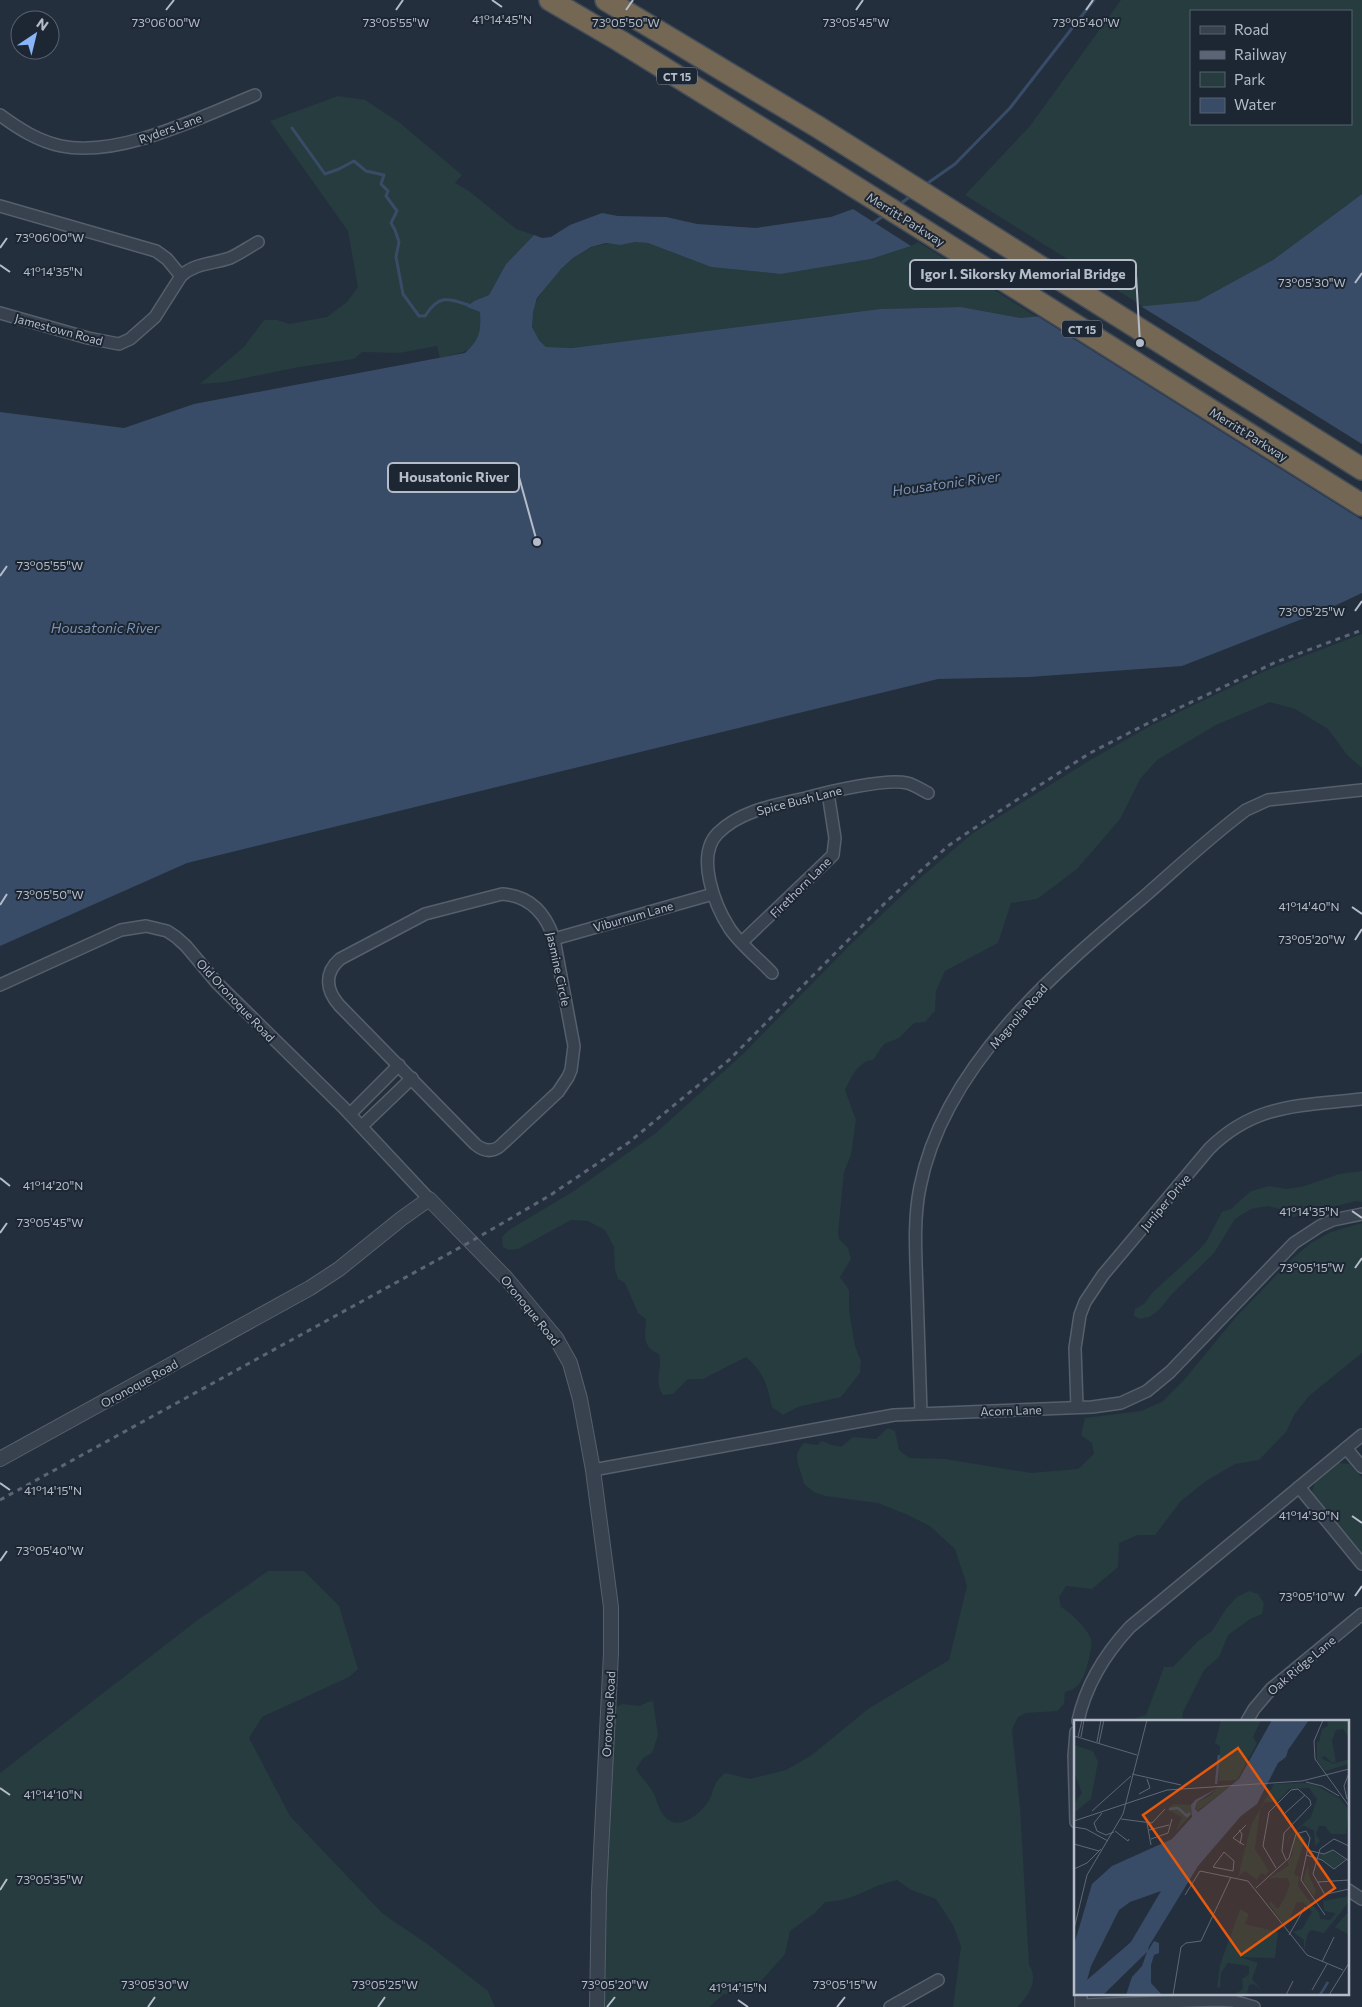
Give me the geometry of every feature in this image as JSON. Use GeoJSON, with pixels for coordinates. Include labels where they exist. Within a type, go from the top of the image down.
{"type":"FeatureCollection","features":[{"type":"Feature","properties":{"kind":"highway","name":"Merritt Parkway"},"geometry":{"type":"LineString","coordinates":[[550,0],[802,153],[1362,505]]}},
{"type":"Feature","properties":{"kind":"highway","name":"CT 15"},"geometry":{"type":"LineString","coordinates":[[606,0],[659,30],[835,138],[1362,469]]}},
{"type":"Feature","properties":{"kind":"highway"},"geometry":{"type":"LineString","coordinates":[[627,0],[646,15],[659,30]]}},
{"type":"Feature","properties":{"kind":"street","name":"Ryders Lane"},"geometry":{"type":"LineString","coordinates":[[0,115],[18,128],[47,142],[80,149],[141,140],[255,95]]}},
{"type":"Feature","properties":{"kind":"street"},"geometry":{"type":"LineString","coordinates":[[0,206],[156,251],[181,276]]}},
{"type":"Feature","properties":{"kind":"street","name":"Jamestown Road"},"geometry":{"type":"LineString","coordinates":[[0,313],[88,338],[119,344],[130,339],[155,317],[181,276],[197,266],[231,257],[258,242]]}},
{"type":"Feature","properties":{"kind":"street","name":"Spice Bush Lane"},"geometry":{"type":"LineString","coordinates":[[772,973],[731,929],[713,894],[708,855],[717,834],[739,818],[755,811],[828,793],[897,782],[928,792]]}},
{"type":"Feature","properties":{"kind":"street","name":"Magnolia Road"},"geometry":{"type":"LineString","coordinates":[[921,1414],[915,1245],[920,1187],[924,1168],[937,1132],[980,1059],[1032,997],[1076,954],[1246,810],[1256,804],[1280,798],[1362,790]]}},
{"type":"Feature","properties":{"kind":"street","name":"Firethorn Lane"},"geometry":{"type":"LineString","coordinates":[[742,942],[833,855],[835,838],[828,793]]}},
{"type":"Feature","properties":{"kind":"street","name":"Jasmine Circle"},"geometry":{"type":"LineString","coordinates":[[502,894],[522,898],[535,906],[547,920],[554,939],[574,1046],[571,1070],[558,1092],[499,1147],[486,1150],[475,1144],[400,1065],[339,1005],[331,994],[329,976],[333,967],[340,959],[425,914],[502,894]]}},
{"type":"Feature","properties":{"kind":"street","name":"Viburnum Lane"},"geometry":{"type":"LineString","coordinates":[[554,939],[713,894]]}},
{"type":"Feature","properties":{"kind":"street","name":"Old Oronoque Road"},"geometry":{"type":"LineString","coordinates":[[0,985],[121,930],[146,926],[167,931],[176,936],[224,990],[362,1126],[428,1200]]}},
{"type":"Feature","properties":{"kind":"street"},"geometry":{"type":"LineString","coordinates":[[350,1114],[400,1065]]}},
{"type":"Feature","properties":{"kind":"street"},"geometry":{"type":"LineString","coordinates":[[362,1126],[412,1078]]}},
{"type":"Feature","properties":{"kind":"street","name":"Juniper Drive"},"geometry":{"type":"LineString","coordinates":[[1078,1407],[1075,1348],[1080,1314],[1085,1302],[1103,1275],[1209,1149],[1241,1123],[1265,1113],[1286,1108],[1362,1099]]}},
{"type":"Feature","properties":{"kind":"street","name":"Oronoque Road"},"geometry":{"type":"LineString","coordinates":[[0,1459],[310,1288],[339,1269],[428,1200],[506,1278],[548,1328],[566,1354],[578,1389],[593,1470],[609,1591],[611,1626],[599,1892],[597,2007]]}},
{"type":"Feature","properties":{"kind":"street","name":"Acorn Lane"},"geometry":{"type":"LineString","coordinates":[[593,1470],[880,1417],[1122,1403],[1147,1390],[1170,1372],[1294,1243],[1332,1220],[1362,1214]]}},
{"type":"Feature","properties":{"kind":"street"},"geometry":{"type":"LineString","coordinates":[[1078,1720],[1090,1686],[1102,1661],[1130,1627],[1362,1435]]}},
{"type":"Feature","properties":{"kind":"street"},"geometry":{"type":"LineString","coordinates":[[1346,1448],[1362,1467]]}},
{"type":"Feature","properties":{"kind":"street"},"geometry":{"type":"LineString","coordinates":[[1299,1487],[1362,1564]]}},
{"type":"Feature","properties":{"kind":"street","name":"Oak Ridge Lane"},"geometry":{"type":"LineString","coordinates":[[1248,1720],[1254,1709],[1271,1689],[1362,1614]]}},
{"type":"Feature","properties":{"kind":"street"},"geometry":{"type":"LineString","coordinates":[[1350,1891],[1362,1899]]}},
{"type":"Feature","properties":{"kind":"street"},"geometry":{"type":"LineString","coordinates":[[890,2007],[938,1980]]}},
{"type":"Feature","properties":{"kind":"street"},"geometry":{"type":"LineString","coordinates":[[1081,2002],[1218,1996],[1254,2007]]}},
{"type":"Feature","properties":{"kind":"green space"},"geometry":{"type":"Polygon","coordinates":[[[1121,0],[1362,0],[1362,194],[1273,260],[1198,301],[1144,307],[965,195],[1030,126],[1121,0]]]}},
{"type":"Feature","properties":{"kind":"green space"},"geometry":{"type":"Polygon","coordinates":[[[338,96],[365,100],[400,123],[462,175],[455,183],[469,191],[516,229],[534,235],[506,264],[489,295],[474,301],[472,309],[480,312],[479,333],[477,341],[468,350],[440,358],[437,346],[399,353],[362,352],[354,359],[299,367],[226,382],[200,384],[244,347],[264,320],[277,320],[289,324],[327,317],[347,302],[358,287],[348,231],[270,121],[338,96]]]}},
{"type":"Feature","properties":{"kind":"green space"},"geometry":{"type":"Polygon","coordinates":[[[635,242],[648,243],[711,267],[781,274],[871,259],[918,242],[1037,317],[1021,318],[961,307],[880,309],[572,348],[546,347],[534,332],[532,318],[535,305],[550,280],[572,260],[593,247],[635,242]]]}},
{"type":"Feature","properties":{"kind":"green space"},"geometry":{"type":"Polygon","coordinates":[[[1362,634],[1362,768],[1348,756],[1328,729],[1295,709],[1270,702],[1216,725],[1157,760],[1140,779],[1120,819],[1077,869],[1037,899],[1011,903],[998,943],[945,971],[936,991],[935,1011],[925,1022],[914,1023],[899,1038],[884,1044],[873,1060],[863,1063],[856,1071],[845,1090],[856,1120],[851,1155],[844,1172],[838,1233],[839,1239],[848,1248],[851,1259],[840,1277],[849,1290],[849,1311],[855,1346],[861,1361],[860,1373],[841,1397],[798,1407],[783,1415],[772,1407],[764,1379],[757,1368],[746,1357],[703,1379],[688,1379],[673,1394],[663,1395],[658,1380],[659,1354],[647,1344],[645,1336],[646,1319],[638,1313],[625,1283],[618,1279],[615,1269],[614,1247],[605,1230],[588,1221],[571,1220],[518,1249],[509,1250],[503,1247],[502,1237],[509,1230],[574,1191],[656,1133],[744,1053],[849,946],[919,879],[973,833],[1092,759],[1152,725],[1265,671],[1362,634]]]}},
{"type":"Feature","properties":{"kind":"green space"},"geometry":{"type":"Polygon","coordinates":[[[1362,1171],[1362,1202],[1356,1201],[1290,1218],[1280,1209],[1268,1206],[1251,1209],[1241,1215],[1235,1219],[1214,1253],[1172,1294],[1158,1311],[1149,1317],[1140,1319],[1134,1316],[1135,1309],[1144,1304],[1152,1293],[1206,1242],[1222,1212],[1231,1209],[1251,1191],[1269,1186],[1287,1189],[1305,1186],[1339,1174],[1362,1171]]]}},
{"type":"Feature","properties":{"kind":"green space"},"geometry":{"type":"Polygon","coordinates":[[[1362,1223],[1362,1353],[1309,1396],[1294,1415],[1286,1432],[1259,1460],[1235,1464],[1206,1481],[1181,1501],[1155,1535],[1138,1535],[1119,1543],[1118,1567],[1092,1589],[1066,1586],[1059,1597],[1061,1607],[1086,1630],[1091,1639],[1091,1648],[1083,1678],[1076,1687],[1065,1692],[1064,1704],[1057,1711],[1026,1713],[1018,1717],[1012,1729],[1020,1807],[1029,1965],[1033,1976],[1029,1993],[1021,2003],[1017,2007],[953,2007],[961,1946],[953,1925],[936,1899],[911,1890],[897,1880],[845,1899],[825,1902],[815,1913],[790,1931],[785,1954],[762,1980],[745,1992],[724,1994],[709,2007],[603,2007],[614,1708],[622,1704],[640,1706],[653,1701],[658,1735],[652,1753],[643,1758],[636,1769],[650,1787],[664,1816],[671,1822],[677,1823],[695,1816],[700,1811],[708,1802],[715,1784],[725,1773],[750,1779],[786,1770],[812,1755],[868,1709],[949,1660],[967,1586],[955,1549],[930,1526],[908,1515],[878,1503],[825,1496],[814,1492],[804,1484],[797,1458],[800,1448],[804,1443],[817,1445],[822,1441],[841,1447],[853,1437],[876,1439],[888,1428],[895,1431],[899,1450],[909,1458],[945,1459],[1031,1473],[1078,1469],[1094,1454],[1092,1443],[1081,1435],[1085,1418],[1141,1411],[1162,1402],[1184,1380],[1236,1317],[1293,1258],[1311,1243],[1331,1232],[1362,1223]]]}},
{"type":"Feature","properties":{"kind":"green space"},"geometry":{"type":"Polygon","coordinates":[[[1339,1463],[1350,1464],[1362,1478],[1362,1555],[1312,1492],[1315,1482],[1339,1463]]]}},
{"type":"Feature","properties":{"kind":"green space"},"geometry":{"type":"Polygon","coordinates":[[[268,1571],[304,1571],[339,1606],[358,1669],[349,1677],[262,1717],[249,1738],[290,1816],[383,1914],[426,1943],[488,1991],[495,2007],[0,2007],[0,1773],[195,1622],[268,1571]]]}},
{"type":"Feature","properties":{"kind":"green space"},"geometry":{"type":"Polygon","coordinates":[[[1249,1591],[1258,1594],[1264,1603],[1262,1614],[1250,1619],[1228,1635],[1219,1657],[1204,1670],[1183,1712],[1182,1720],[1128,1720],[1146,1715],[1164,1667],[1173,1667],[1197,1642],[1212,1631],[1226,1609],[1237,1597],[1249,1591]]]}},
{"type":"Feature","properties":{"kind":"water"},"geometry":{"type":"Polygon","coordinates":[[[1362,194],[1362,593],[1330,608],[1182,666],[1029,677],[938,679],[187,863],[0,946],[0,412],[124,428],[194,404],[465,353],[477,339],[480,325],[480,312],[467,307],[474,301],[489,295],[506,264],[534,235],[542,238],[551,237],[570,225],[602,213],[618,216],[666,217],[697,224],[756,228],[831,217],[853,209],[911,246],[871,259],[781,274],[711,267],[648,243],[635,242],[620,245],[606,243],[591,247],[573,258],[561,269],[537,298],[533,312],[532,327],[539,340],[546,347],[572,348],[880,309],[961,307],[1021,318],[1198,301],[1273,260],[1362,194]]]}},
{"type":"Feature","properties":{"kind":"pier"},"geometry":{"type":"Polygon","coordinates":[[[1139,305],[1362,444],[1362,520],[1034,314],[1139,305]]]}},
{"type":"Feature","properties":{"kind":"waterway"},"geometry":{"type":"LineString","coordinates":[[925,185],[955,164],[1010,108],[1094,0]]}},
{"type":"Feature","properties":{"kind":"waterway"},"geometry":{"type":"LineString","coordinates":[[292,128],[325,174],[354,161],[366,171],[384,175],[381,184],[388,191],[386,196],[397,211],[391,223],[399,242],[396,257],[403,294],[419,316],[425,316],[435,304],[445,300],[471,306]]}},
{"type":"Feature","properties":{"kind":"waterway"},"geometry":{"type":"LineString","coordinates":[[899,205],[912,195]]}},
{"type":"Feature","properties":{"kind":"waterway"},"geometry":{"type":"LineString","coordinates":[[872,224],[886,214]]}},
{"type":"Feature","properties":{"kind":"railway"},"geometry":{"type":"LineString","coordinates":[[0,1500],[470,1242],[549,1196],[628,1143],[729,1060],[887,901],[948,846],[1090,753],[1162,716],[1276,662],[1362,630]]}},
{"type":"Feature","properties":{"kind":"place","name":"Igor I. Sikorsky Memorial Bridge"},"geometry":{"type":"Point","coordinates":[1140,343]}},
{"type":"Feature","properties":{"kind":"place","name":"Housatonic River"},"geometry":{"type":"Point","coordinates":[537,542]}}]}
